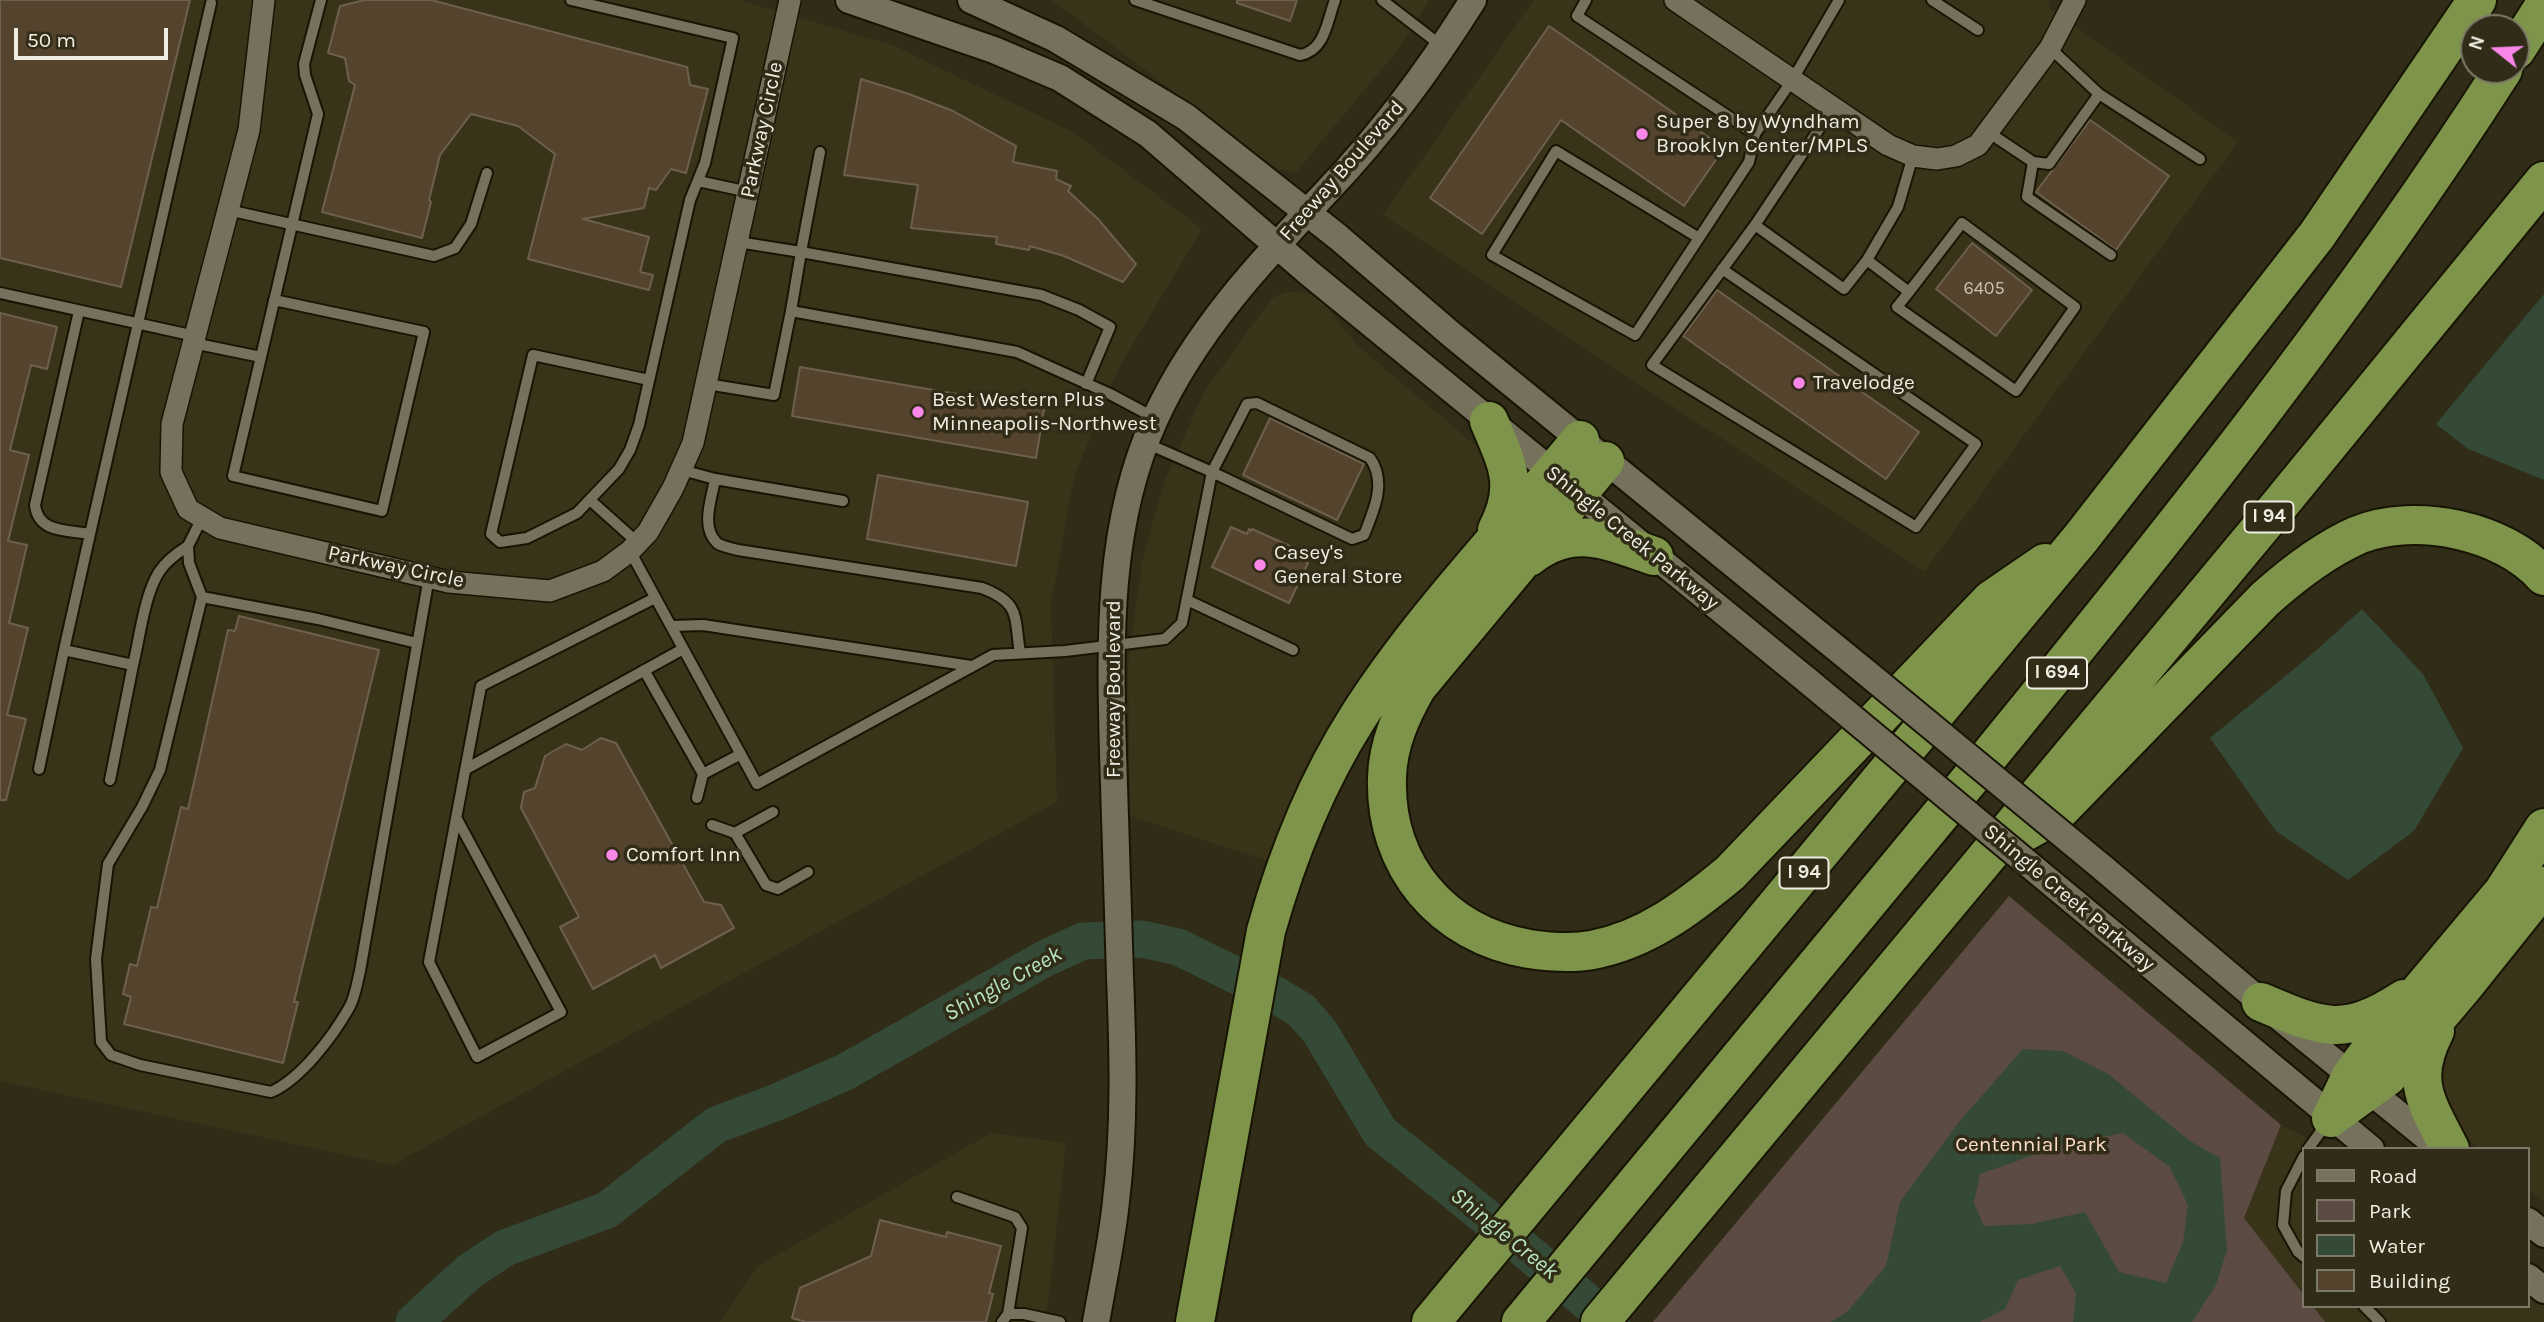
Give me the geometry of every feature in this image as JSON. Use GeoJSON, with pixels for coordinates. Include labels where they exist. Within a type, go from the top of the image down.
{"type":"FeatureCollection","features":[{"type":"Feature","properties":{"kind":"highway","name":"I 94"},"geometry":{"type":"LineString","coordinates":[[1431,1322],[2081,538],[2317,235],[2477,0]]}},
{"type":"Feature","properties":{"kind":"highway"},"geometry":{"type":"LineString","coordinates":[[2530,28],[2544,6]]}},
{"type":"Feature","properties":{"kind":"highway","name":"I 694"},"geometry":{"type":"LineString","coordinates":[[1529,1313],[2078,647],[2238,445],[2360,281],[2494,84]]}},
{"type":"Feature","properties":{"kind":"highway","name":"I 94"},"geometry":{"type":"LineString","coordinates":[[1600,1322],[2277,508],[2544,181]]}},
{"type":"Feature","properties":{"kind":"highway"},"geometry":{"type":"LineString","coordinates":[[1489,421],[1506,462],[1511,490],[1499,561],[1416,687],[1402,713],[1389,754],[1389,817],[1413,875],[1440,909],[1458,922],[1497,941],[1545,951],[1590,951],[1630,939],[1673,917],[1698,899],[1730,873],[1991,600],[2081,538]]}},
{"type":"Feature","properties":{"kind":"highway"},"geometry":{"type":"LineString","coordinates":[[1195,1322],[1266,931],[1293,847],[1318,790],[1346,736],[1405,650],[1499,561],[1593,451]]}},
{"type":"Feature","properties":{"kind":"highway"},"geometry":{"type":"LineString","coordinates":[[1991,851],[2055,815],[2265,599],[2302,568],[2344,542],[2361,534],[2388,528],[2412,526],[2456,529],[2479,535],[2520,555],[2544,576]]}},
{"type":"Feature","properties":{"kind":"highway"},"geometry":{"type":"LineString","coordinates":[[1499,561],[1541,548],[1555,540],[1580,537],[1612,542],[1654,556]]}},
{"type":"Feature","properties":{"kind":"highway"},"geometry":{"type":"LineString","coordinates":[[2261,1002],[2309,1023],[2344,1025],[2381,1014],[2410,995],[2459,944],[2503,892],[2544,828]]}},
{"type":"Feature","properties":{"kind":"highway"},"geometry":{"type":"LineString","coordinates":[[2360,1084],[2388,1076],[2544,886]]}},
{"type":"Feature","properties":{"kind":"highway"},"geometry":{"type":"LineString","coordinates":[[2331,1118],[2360,1084],[2459,944]]}},
{"type":"Feature","properties":{"kind":"highway"},"geometry":{"type":"LineString","coordinates":[[2449,1147],[2428,1104],[2421,1071],[2428,1044],[2465,985]]}},
{"type":"Feature","properties":{"kind":"street","name":"Parkway Circle"},"geometry":{"type":"LineString","coordinates":[[264,0],[249,130],[172,424],[171,472],[188,509],[220,528],[449,582],[550,591],[603,571],[634,547],[648,532],[682,470],[693,443],[790,0]]}},
{"type":"Feature","properties":{"kind":"street","name":"Shingle Creek Parkway"},"geometry":{"type":"LineString","coordinates":[[849,0],[993,50],[1060,78],[1148,134],[1277,246],[1808,681],[2368,1147]]}},
{"type":"Feature","properties":{"kind":"street","name":"Shingle Creek Parkway"},"geometry":{"type":"LineString","coordinates":[[971,0],[1056,39],[1186,117],[1306,212],[1593,451],[1835,646],[2439,1147]]}},
{"type":"Feature","properties":{"kind":"street","name":"Freeway Boulevard"},"geometry":{"type":"LineString","coordinates":[[1096,1322],[1116,1203],[1122,1135],[1121,981],[1110,645],[1114,580],[1123,515],[1132,479],[1155,418],[1176,378],[1230,299],[1329,189],[1388,118],[1443,47],[1473,0]]}},
{"type":"Feature","properties":{"kind":"street"},"geometry":{"type":"LineString","coordinates":[[1675,0],[1888,145],[1913,156],[1937,159],[1956,156],[1978,145],[2050,48],[2075,0]]}},
{"type":"Feature","properties":{"kind":"street"},"geometry":{"type":"LineString","coordinates":[[2530,1223],[2544,1234]]}},
{"type":"Feature","properties":{"kind":"street"},"geometry":{"type":"LineString","coordinates":[[2530,1279],[2544,1290]]}},
{"type":"Feature","properties":{"kind":"lane"},"geometry":{"type":"LineString","coordinates":[[274,300],[424,332],[382,511],[233,476],[261,357],[274,300],[292,223],[318,114],[304,64],[321,0]]}},
{"type":"Feature","properties":{"kind":"lane"},"geometry":{"type":"LineString","coordinates":[[571,0],[733,38],[705,163],[690,200],[639,425],[630,450],[619,469],[577,513],[527,538],[500,542],[491,534],[533,355],[649,380]]}},
{"type":"Feature","properties":{"kind":"lane"},"geometry":{"type":"LineString","coordinates":[[1135,0],[1300,55],[1310,53],[1320,45],[1336,2]]}},
{"type":"Feature","properties":{"kind":"lane"},"geometry":{"type":"LineString","coordinates":[[1382,0],[1443,47]]}},
{"type":"Feature","properties":{"kind":"lane"},"geometry":{"type":"LineString","coordinates":[[1586,0],[1577,16],[1755,134]]}},
{"type":"Feature","properties":{"kind":"lane"},"geometry":{"type":"LineString","coordinates":[[1699,238],[1556,151],[1492,255],[1635,335],[1699,238],[1749,162],[1755,134],[1793,79],[1839,0]]}},
{"type":"Feature","properties":{"kind":"lane"},"geometry":{"type":"LineString","coordinates":[[1932,0],[1978,30]]}},
{"type":"Feature","properties":{"kind":"lane"},"geometry":{"type":"LineString","coordinates":[[39,769],[211,3]]}},
{"type":"Feature","properties":{"kind":"lane"},"geometry":{"type":"LineString","coordinates":[[2050,48],[2099,94],[2200,159]]}},
{"type":"Feature","properties":{"kind":"lane"},"geometry":{"type":"LineString","coordinates":[[1988,132],[2033,162],[2049,164],[2099,94]]}},
{"type":"Feature","properties":{"kind":"lane"},"geometry":{"type":"LineString","coordinates":[[1722,270],[1976,444],[1916,527],[1652,365],[1755,225],[1833,108]]}},
{"type":"Feature","properties":{"kind":"lane"},"geometry":{"type":"LineString","coordinates":[[707,384],[774,395],[820,152]]}},
{"type":"Feature","properties":{"kind":"lane"},"geometry":{"type":"LineString","coordinates":[[1755,225],[1843,289],[1867,260],[1898,207],[1913,156]]}},
{"type":"Feature","properties":{"kind":"lane"},"geometry":{"type":"LineString","coordinates":[[2033,162],[2027,197],[2111,255]]}},
{"type":"Feature","properties":{"kind":"lane"},"geometry":{"type":"LineString","coordinates":[[228,210],[434,256],[455,248],[471,223],[486,173]]}},
{"type":"Feature","properties":{"kind":"lane"},"geometry":{"type":"LineString","coordinates":[[698,181],[749,192]]}},
{"type":"Feature","properties":{"kind":"lane"},"geometry":{"type":"LineString","coordinates":[[1962,223],[2076,307],[2015,391],[1897,307],[1909,292],[1962,223]]}},
{"type":"Feature","properties":{"kind":"lane"},"geometry":{"type":"LineString","coordinates":[[738,242],[1015,289],[1041,295],[1079,310],[1110,327],[1086,384]]}},
{"type":"Feature","properties":{"kind":"lane"},"geometry":{"type":"LineString","coordinates":[[1867,260],[1909,292]]}},
{"type":"Feature","properties":{"kind":"lane"},"geometry":{"type":"LineString","coordinates":[[0,293],[138,324],[261,357]]}},
{"type":"Feature","properties":{"kind":"lane"},"geometry":{"type":"LineString","coordinates":[[79,311],[35,505],[36,516],[48,527],[90,534]]}},
{"type":"Feature","properties":{"kind":"lane"},"geometry":{"type":"LineString","coordinates":[[790,312],[1017,352],[1155,418]]}},
{"type":"Feature","properties":{"kind":"lane"},"geometry":{"type":"LineString","coordinates":[[590,500],[634,547],[655,598],[757,784],[993,654],[1065,651],[1165,639],[1182,623],[1212,472],[1247,404],[1257,403],[1370,458],[1376,467],[1378,502],[1364,535],[1352,539],[1212,472],[1145,443]]}},
{"type":"Feature","properties":{"kind":"lane"},"geometry":{"type":"LineString","coordinates":[[682,470],[715,479],[843,501]]}},
{"type":"Feature","properties":{"kind":"lane"},"geometry":{"type":"LineString","coordinates":[[715,479],[708,518],[710,533],[719,545],[982,588],[1001,595],[1012,605],[1020,653]]}},
{"type":"Feature","properties":{"kind":"lane"},"geometry":{"type":"LineString","coordinates":[[202,517],[188,546],[189,563],[202,597],[160,770],[142,807],[108,864],[96,959],[101,1042],[111,1055],[153,1068],[271,1091],[283,1087],[299,1073],[351,1006],[360,971],[429,577]]}},
{"type":"Feature","properties":{"kind":"lane"},"geometry":{"type":"LineString","coordinates":[[110,780],[152,585],[160,570],[173,556],[188,546]]}},
{"type":"Feature","properties":{"kind":"lane"},"geometry":{"type":"LineString","coordinates":[[202,597],[318,619],[417,643]]}},
{"type":"Feature","properties":{"kind":"lane"},"geometry":{"type":"LineString","coordinates":[[457,819],[561,1012],[477,1057],[429,962],[481,686],[655,598]]}},
{"type":"Feature","properties":{"kind":"lane"},"geometry":{"type":"LineString","coordinates":[[1187,600],[1293,650]]}},
{"type":"Feature","properties":{"kind":"lane"},"geometry":{"type":"LineString","coordinates":[[671,626],[704,625],[971,666]]}},
{"type":"Feature","properties":{"kind":"lane"},"geometry":{"type":"LineString","coordinates":[[466,769],[683,649]]}},
{"type":"Feature","properties":{"kind":"lane"},"geometry":{"type":"LineString","coordinates":[[64,650],[133,665]]}},
{"type":"Feature","properties":{"kind":"lane"},"geometry":{"type":"LineString","coordinates":[[644,670],[703,774],[697,798]]}},
{"type":"Feature","properties":{"kind":"lane"},"geometry":{"type":"LineString","coordinates":[[703,774],[741,754]]}},
{"type":"Feature","properties":{"kind":"lane"},"geometry":{"type":"LineString","coordinates":[[735,834],[773,812]]}},
{"type":"Feature","properties":{"kind":"lane"},"geometry":{"type":"LineString","coordinates":[[712,825],[735,834],[766,885],[778,889],[808,872]]}},
{"type":"Feature","properties":{"kind":"lane"},"geometry":{"type":"LineString","coordinates":[[2309,1147],[2331,1118]]}},
{"type":"Feature","properties":{"kind":"lane"},"geometry":{"type":"LineString","coordinates":[[2302,1160],[2286,1191],[2283,1225],[2302,1255]]}},
{"type":"Feature","properties":{"kind":"lane"},"geometry":{"type":"LineString","coordinates":[[957,1197],[1015,1217],[1022,1228],[1005,1318],[1024,1314],[1060,1322]]}},
{"type":"Feature","properties":{"kind":"lane"},"geometry":{"type":"LineString","coordinates":[[2366,1308],[2380,1322]]}},
{"type":"Feature","properties":{"kind":"shaded area"},"geometry":{"type":"Polygon","coordinates":[[[0,0],[739,0],[892,45],[1071,131],[1202,229],[1119,367],[1074,477],[1051,605],[1057,802],[392,1165],[0,1081],[0,0]]]}},
{"type":"Feature","properties":{"kind":"shaded area"},"geometry":{"type":"Polygon","coordinates":[[[1052,0],[1429,0],[1401,46],[1296,172],[1277,169],[1052,0]]]}},
{"type":"Feature","properties":{"kind":"shaded area"},"geometry":{"type":"Polygon","coordinates":[[[1534,0],[2050,0],[2049,8],[2238,142],[1924,572],[1383,215],[1534,0]]]}},
{"type":"Feature","properties":{"kind":"shaded area"},"geometry":{"type":"Polygon","coordinates":[[[1300,291],[1313,295],[1324,304],[1358,346],[1475,445],[1492,465],[1498,501],[1278,864],[1130,816],[1128,665],[1142,561],[1164,482],[1204,392],[1272,298],[1287,292],[1300,291]]]}},
{"type":"Feature","properties":{"kind":"shaded area"},"geometry":{"type":"Polygon","coordinates":[[[2544,912],[2544,1202],[2530,1191],[2530,1147],[2478,1147],[2441,1117],[2439,1039],[2544,912]]]}},
{"type":"Feature","properties":{"kind":"shaded area"},"geometry":{"type":"Polygon","coordinates":[[[2281,1125],[2325,1147],[2302,1147],[2302,1292],[2244,1218],[2281,1125]]]}},
{"type":"Feature","properties":{"kind":"shaded area"},"geometry":{"type":"Polygon","coordinates":[[[991,1133],[1066,1143],[1049,1295],[1042,1322],[720,1322],[758,1266],[991,1133]]]}},
{"type":"Feature","properties":{"kind":"shaded area"},"geometry":{"type":"Polygon","coordinates":[[[2530,1294],[2544,1304],[2544,1322],[2325,1322],[2314,1308],[2530,1308],[2530,1294]]]}},
{"type":"Feature","properties":{"kind":"green space","name":"Centennial Park"},"geometry":{"type":"Polygon","coordinates":[[[2009,896],[2281,1125],[2244,1218],[2302,1292],[2302,1308],[2314,1308],[2325,1322],[1653,1322],[2009,896]]]}},
{"type":"Feature","properties":{"kind":"water"},"geometry":{"type":"Polygon","coordinates":[[[2544,294],[2544,480],[2468,449],[2436,424],[2544,294]]]}},
{"type":"Feature","properties":{"kind":"water"},"geometry":{"type":"Polygon","coordinates":[[[2362,609],[2423,674],[2463,748],[2414,831],[2348,880],[2276,831],[2210,738],[2362,609]]]}},
{"type":"Feature","properties":{"kind":"water"},"geometry":{"type":"Polygon","coordinates":[[[2023,1049],[2063,1051],[2108,1074],[2190,1141],[2220,1158],[2227,1250],[2216,1285],[2192,1322],[2073,1322],[2076,1293],[2060,1266],[2018,1280],[2005,1309],[1980,1322],[1831,1322],[1847,1312],[1886,1266],[1900,1202],[1959,1122],[2023,1049]],[[2123,1133],[2065,1144],[1980,1174],[1974,1203],[1984,1226],[2032,1224],[2085,1212],[2119,1272],[2166,1283],[2183,1242],[2188,1205],[2170,1167],[2123,1133]]]}},
{"type":"Feature","properties":{"kind":"building"},"geometry":{"type":"Polygon","coordinates":[[[0,0],[190,0],[121,287],[0,258],[0,0]]]}},
{"type":"Feature","properties":{"kind":"building"},"geometry":{"type":"Polygon","coordinates":[[[365,0],[431,0],[687,67],[690,85],[708,89],[686,173],[671,169],[656,190],[649,188],[644,208],[583,219],[649,237],[640,272],[653,275],[649,290],[528,259],[555,154],[518,126],[471,114],[440,155],[422,238],[322,212],[355,85],[349,81],[345,58],[328,53],[340,6],[365,0]]]}},
{"type":"Feature","properties":{"kind":"building"},"geometry":{"type":"Polygon","coordinates":[[[1237,0],[1297,0],[1290,21],[1237,3],[1237,0]]]}},
{"type":"Feature","properties":{"kind":"building","name":"Super 8 by Wyndham Brooklyn Center/MPLS"},"geometry":{"type":"Polygon","coordinates":[[[1549,26],[1724,148],[1684,206],[1561,120],[1482,234],[1430,198],[1549,26]]]}},
{"type":"Feature","properties":{"kind":"building"},"geometry":{"type":"Polygon","coordinates":[[[861,79],[953,111],[1016,146],[1013,162],[1057,171],[1056,179],[1071,186],[1068,191],[1098,219],[1136,264],[1123,282],[1064,256],[1030,246],[1029,250],[996,244],[997,237],[911,228],[918,185],[844,175],[861,79]]]}},
{"type":"Feature","properties":{"kind":"building"},"geometry":{"type":"Polygon","coordinates":[[[2090,120],[2169,176],[2116,250],[2036,192],[2090,120]]]}},
{"type":"Feature","properties":{"kind":"building"},"geometry":{"type":"Polygon","coordinates":[[[1972,243],[2032,290],[1996,336],[1936,289],[1972,243]]]}},
{"type":"Feature","properties":{"kind":"building","name":"Travelodge"},"geometry":{"type":"Polygon","coordinates":[[[1717,290],[1919,432],[1886,479],[1683,336],[1717,290]]]}},
{"type":"Feature","properties":{"kind":"building"},"geometry":{"type":"Polygon","coordinates":[[[0,313],[57,327],[47,369],[31,365],[10,450],[29,455],[8,541],[27,545],[9,623],[28,628],[7,715],[26,719],[6,800],[0,800],[0,313]]]}},
{"type":"Feature","properties":{"kind":"building","name":"Best Western Plus Minneapolis-Northwest"},"geometry":{"type":"Polygon","coordinates":[[[800,367],[1044,409],[1036,458],[792,416],[800,367]]]}},
{"type":"Feature","properties":{"kind":"building","name":"Casey's General Store"},"geometry":{"type":"Polygon","coordinates":[[[1270,418],[1364,464],[1337,520],[1243,475],[1270,418]]]}},
{"type":"Feature","properties":{"kind":"building"},"geometry":{"type":"Polygon","coordinates":[[[878,475],[1028,502],[1016,566],[867,539],[878,475]]]}},
{"type":"Feature","properties":{"kind":"building","name":"Casey's General Store"},"geometry":{"type":"Polygon","coordinates":[[[1231,527],[1247,534],[1249,529],[1252,529],[1292,547],[1291,555],[1308,563],[1289,603],[1212,567],[1231,527]]]}},
{"type":"Feature","properties":{"kind":"building"},"geometry":{"type":"Polygon","coordinates":[[[239,616],[379,650],[294,1002],[298,1002],[283,1063],[124,1024],[131,997],[123,994],[130,964],[137,966],[151,907],[157,908],[181,807],[188,809],[228,630],[235,631],[239,616]]]}},
{"type":"Feature","properties":{"kind":"building","name":"Comfort Inn"},"geometry":{"type":"Polygon","coordinates":[[[601,738],[616,743],[704,902],[721,905],[734,928],[661,968],[655,955],[593,989],[560,927],[579,917],[521,808],[524,792],[535,788],[545,756],[566,744],[582,750],[601,738]]]}},
{"type":"Feature","properties":{"kind":"building"},"geometry":{"type":"Polygon","coordinates":[[[880,1220],[946,1237],[947,1232],[1001,1246],[989,1293],[993,1294],[986,1322],[806,1322],[792,1318],[800,1288],[871,1256],[880,1220]]]}},
{"type":"Feature","properties":{"kind":"waterway","name":"Shingle Creek"},"geometry":{"type":"LineString","coordinates":[[414,1322],[470,1271],[505,1248],[607,1210],[716,1125],[845,1072],[1046,958],[1083,941],[1142,939],[1178,947],[1276,995],[1302,1011],[1320,1032],[1380,1132],[1611,1322]]}},
{"type":"Feature","properties":{"kind":"place","name":"Super 8 by Wyndham Brooklyn Center/MPLS"},"geometry":{"type":"Point","coordinates":[1642,134]}},
{"type":"Feature","properties":{"kind":"place","name":"Travelodge"},"geometry":{"type":"Point","coordinates":[1799,383]}},
{"type":"Feature","properties":{"kind":"place","name":"Best Western Plus Minneapolis-Northwest"},"geometry":{"type":"Point","coordinates":[918,412]}},
{"type":"Feature","properties":{"kind":"place","name":"Casey's General Store"},"geometry":{"type":"Point","coordinates":[1260,565]}},
{"type":"Feature","properties":{"kind":"place","name":"Comfort Inn"},"geometry":{"type":"Point","coordinates":[612,855]}}]}
